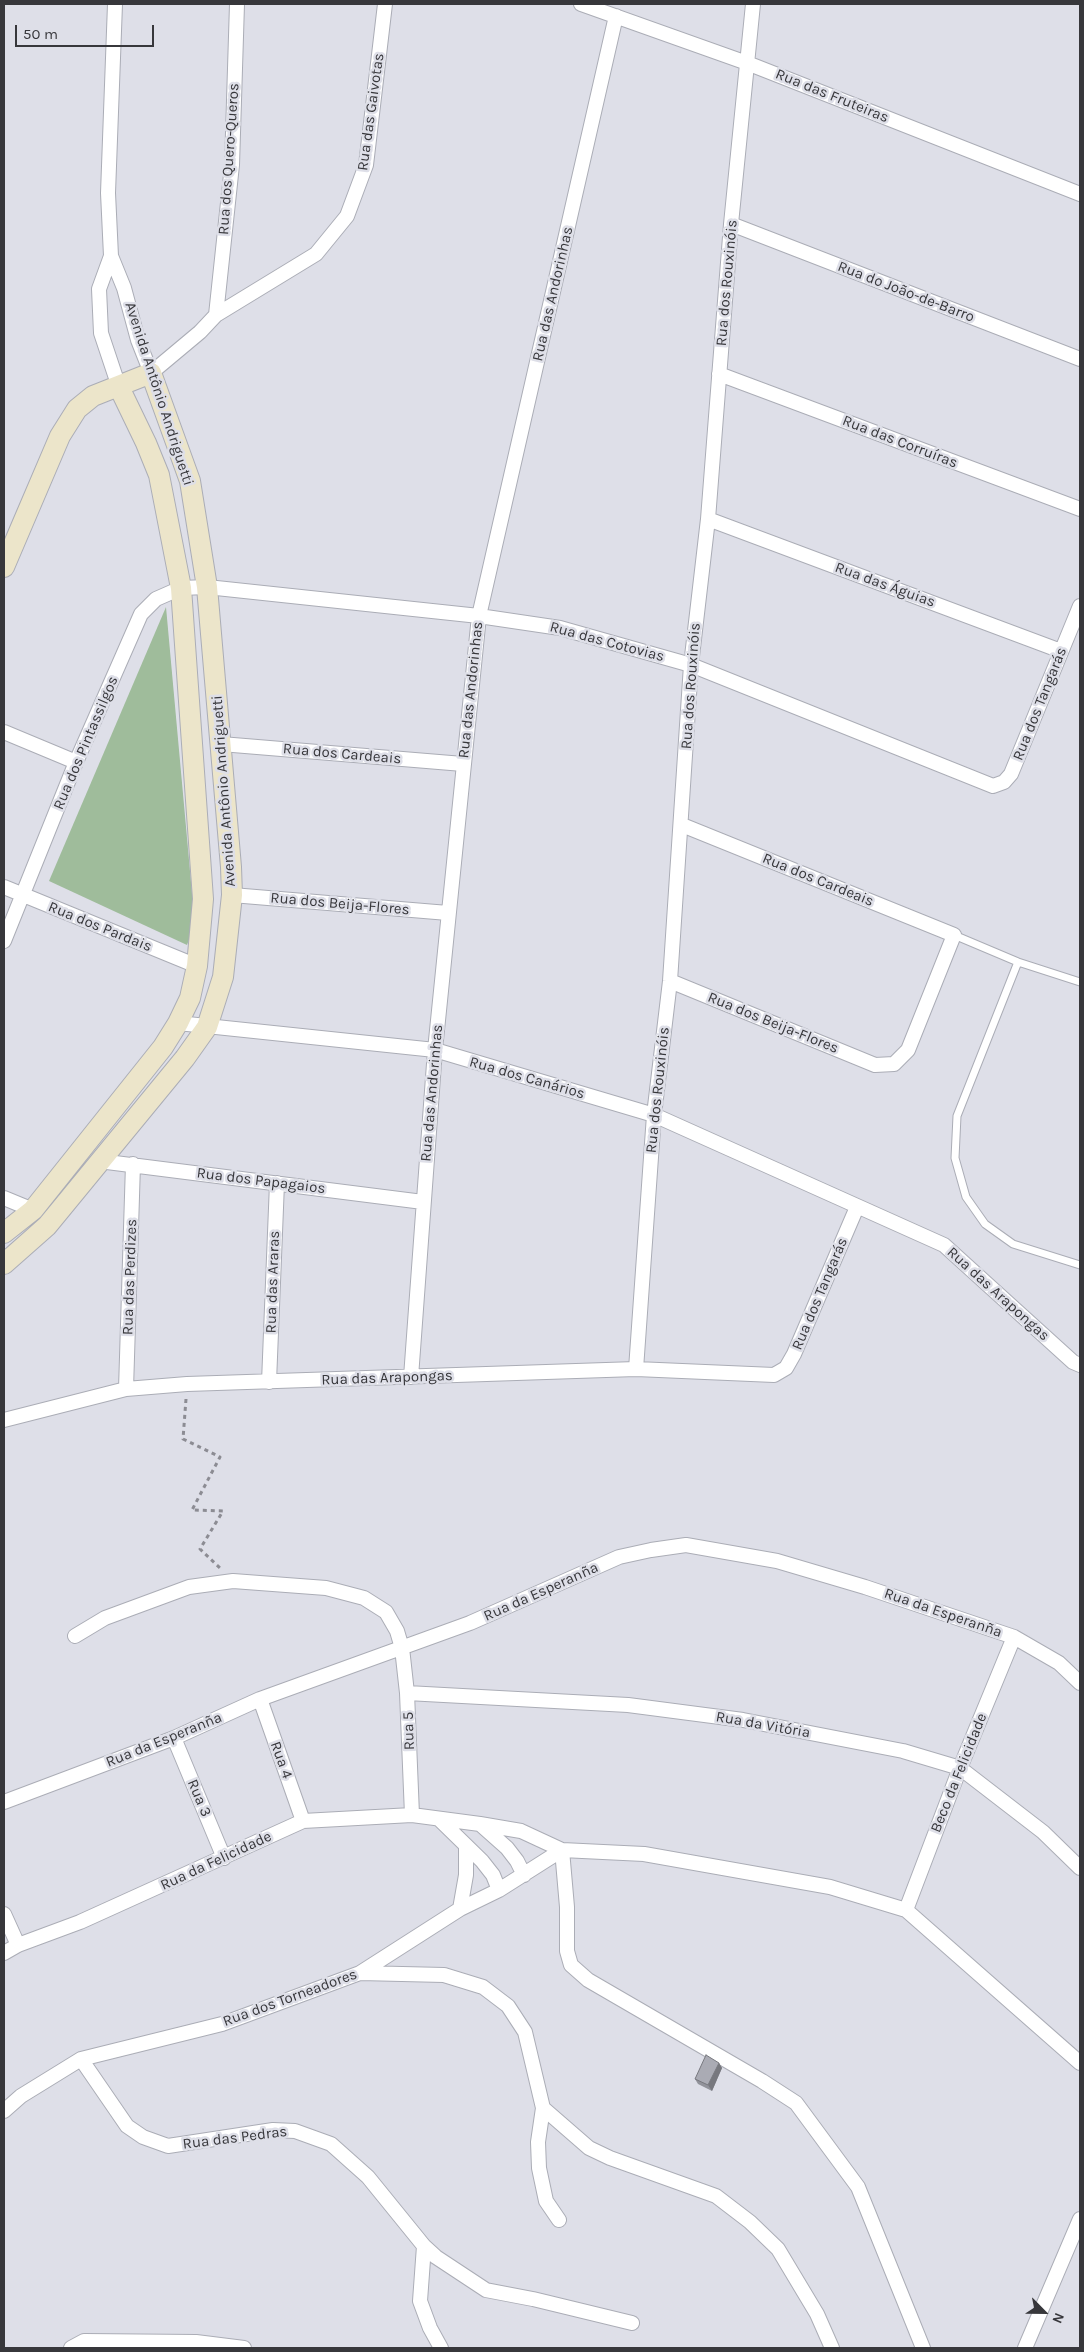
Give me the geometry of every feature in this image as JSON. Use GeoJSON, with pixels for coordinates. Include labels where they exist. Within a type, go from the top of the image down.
{"type":"FeatureCollection","features":[{"type":"Feature","properties":{"kind":"street","name":"Avenida Antônio Andriguetti"},"geometry":{"type":"LineString","coordinates":[[4,1264],[47,1226],[185,1058],[207,1027],[223,977],[232,895],[207,587],[190,481],[138,340],[124,288],[111,256],[108,193],[115,4]]}},
{"type":"Feature","properties":{"kind":"street","name":"Rua dos Quero-Queros"},"geometry":{"type":"LineString","coordinates":[[216,315],[232,165],[237,4]]}},
{"type":"Feature","properties":{"kind":"street","name":"Rua das Gaivotas"},"geometry":{"type":"LineString","coordinates":[[4,567],[60,436],[77,409],[93,396],[151,373],[200,332],[216,315],[316,254],[347,216],[366,166],[385,4]]}},
{"type":"Feature","properties":{"kind":"street","name":"Rua das Fruteiras"},"geometry":{"type":"LineString","coordinates":[[581,4],[747,63],[1080,194]]}},
{"type":"Feature","properties":{"kind":"street","name":"Rua dos Rouxinóis"},"geometry":{"type":"LineString","coordinates":[[636,1369],[654,1115],[670,981],[682,825],[691,665],[708,519],[731,224],[753,4]]}},
{"type":"Feature","properties":{"kind":"street","name":"Rua das Andorinhas"},"geometry":{"type":"LineString","coordinates":[[411,1377],[435,1050],[479,616],[616,16]]}},
{"type":"Feature","properties":{"kind":"street","name":"Rua do João-de-Barro"},"geometry":{"type":"LineString","coordinates":[[731,224],[1080,359]]}},
{"type":"Feature","properties":{"kind":"street","name":"Avenida Antônio Andriguetti"},"geometry":{"type":"LineString","coordinates":[[4,1233],[33,1210],[144,1071],[178,1023],[190,998],[197,966],[203,899],[181,588],[159,475],[119,387],[101,333],[98,289],[111,256]]}},
{"type":"Feature","properties":{"kind":"street","name":"Rua das Corruíras"},"geometry":{"type":"LineString","coordinates":[[719,374],[1080,509]]}},
{"type":"Feature","properties":{"kind":"street","name":"Rua das Águias"},"geometry":{"type":"LineString","coordinates":[[708,519],[1062,651]]}},
{"type":"Feature","properties":{"kind":"street","name":"Rua das Cotovias"},"geometry":{"type":"LineString","coordinates":[[207,587],[479,616],[560,628],[691,665],[993,786],[1004,782],[1011,774]]}},
{"type":"Feature","properties":{"kind":"street","name":"Rua dos Pintassilgos"},"geometry":{"type":"LineString","coordinates":[[4,941],[76,762],[141,614],[156,598],[181,588],[207,587]]}},
{"type":"Feature","properties":{"kind":"street","name":"Rua dos Tangarás"},"geometry":{"type":"LineString","coordinates":[[1011,774],[1080,606]]}},
{"type":"Feature","properties":{"kind":"street"},"geometry":{"type":"LineString","coordinates":[[4,732],[76,762]]}},
{"type":"Feature","properties":{"kind":"street","name":"Rua dos Cardeais"},"geometry":{"type":"LineString","coordinates":[[221,744],[463,764]]}},
{"type":"Feature","properties":{"kind":"street","name":"Rua dos Cardeais"},"geometry":{"type":"LineString","coordinates":[[682,825],[954,935]]}},
{"type":"Feature","properties":{"kind":"street","name":"Rua dos Pardais"},"geometry":{"type":"LineString","coordinates":[[4,887],[197,966]]}},
{"type":"Feature","properties":{"kind":"street","name":"Rua dos Beija-Flores"},"geometry":{"type":"LineString","coordinates":[[232,895],[448,913]]}},
{"type":"Feature","properties":{"kind":"street","name":"Rua dos Beija-Flores"},"geometry":{"type":"LineString","coordinates":[[670,981],[875,1065],[894,1064],[908,1050],[954,935]]}},
{"type":"Feature","properties":{"kind":"street","name":"Rua dos Canários"},"geometry":{"type":"LineString","coordinates":[[178,1023],[435,1050],[654,1115],[857,1207]]}},
{"type":"Feature","properties":{"kind":"street","name":"Rua dos Papagaios"},"geometry":{"type":"LineString","coordinates":[[100,1161],[423,1202]]}},
{"type":"Feature","properties":{"kind":"street","name":"Rua das Perdizes"},"geometry":{"type":"LineString","coordinates":[[126,1389],[133,1164]]}},
{"type":"Feature","properties":{"kind":"street","name":"Rua das Araras"},"geometry":{"type":"LineString","coordinates":[[269,1382],[277,1183]]}},
{"type":"Feature","properties":{"kind":"street"},"geometry":{"type":"LineString","coordinates":[[4,1198],[33,1210]]}},
{"type":"Feature","properties":{"kind":"street","name":"Rua dos Tangarás"},"geometry":{"type":"LineString","coordinates":[[774,1375],[786,1368],[794,1354],[857,1207]]}},
{"type":"Feature","properties":{"kind":"street","name":"Rua das Arapongas"},"geometry":{"type":"LineString","coordinates":[[857,1207],[944,1245],[1073,1362],[1080,1365]]}},
{"type":"Feature","properties":{"kind":"street","name":"Rua das Arapongas"},"geometry":{"type":"LineString","coordinates":[[4,1420],[126,1389],[187,1384],[636,1369],[774,1375]]}},
{"type":"Feature","properties":{"kind":"street","name":"Rua da Esperanña"},"geometry":{"type":"LineString","coordinates":[[4,1802],[174,1738],[260,1699],[470,1623],[619,1557],[686,1545],[777,1561],[865,1587],[1014,1637],[1059,1663],[1080,1683]]}},
{"type":"Feature","properties":{"kind":"street"},"geometry":{"type":"LineString","coordinates":[[75,1636],[106,1618],[189,1587],[233,1580],[326,1588],[364,1598],[386,1612],[397,1631],[402,1648]]}},
{"type":"Feature","properties":{"kind":"street","name":"Beco da Felicidade"},"geometry":{"type":"LineString","coordinates":[[906,1910],[960,1768],[1014,1637]]}},
{"type":"Feature","properties":{"kind":"street","name":"Rua 5"},"geometry":{"type":"LineString","coordinates":[[402,1648],[408,1693],[412,1815]]}},
{"type":"Feature","properties":{"kind":"street","name":"Rua da Vitória"},"geometry":{"type":"LineString","coordinates":[[408,1693],[628,1705],[743,1720],[903,1751],[960,1768],[1042,1832],[1080,1868]]}},
{"type":"Feature","properties":{"kind":"street","name":"Rua 4"},"geometry":{"type":"LineString","coordinates":[[260,1699],[303,1821]]}},
{"type":"Feature","properties":{"kind":"street","name":"Rua 3"},"geometry":{"type":"LineString","coordinates":[[174,1738],[224,1858]]}},
{"type":"Feature","properties":{"kind":"street","name":"Rua da Felicidade"},"geometry":{"type":"LineString","coordinates":[[4,1953],[18,1945],[80,1922],[303,1821],[329,1818],[375,1818],[412,1815],[521,1831],[562,1850]]}},
{"type":"Feature","properties":{"kind":"street"},"geometry":{"type":"LineString","coordinates":[[439,1819],[482,1861],[493,1875],[499,1890]]}},
{"type":"Feature","properties":{"kind":"street"},"geometry":{"type":"LineString","coordinates":[[480,1824],[507,1848],[517,1861],[524,1875]]}},
{"type":"Feature","properties":{"kind":"street"},"geometry":{"type":"LineString","coordinates":[[460,1909],[466,1875],[466,1846]]}},
{"type":"Feature","properties":{"kind":"street"},"geometry":{"type":"LineString","coordinates":[[923,2348],[858,2187],[796,2103],[762,2081],[588,1980],[571,1965],[567,1951],[562,1850],[644,1854],[830,1887],[906,1910],[1080,2062]]}},
{"type":"Feature","properties":{"kind":"street","name":"Rua dos Torneadores"},"geometry":{"type":"LineString","coordinates":[[4,2111],[21,2096],[81,2059],[222,2024],[360,1974],[460,1909],[499,1890],[562,1850]]}},
{"type":"Feature","properties":{"kind":"street"},"geometry":{"type":"LineString","coordinates":[[4,1914],[18,1945]]}},
{"type":"Feature","properties":{"kind":"street"},"geometry":{"type":"LineString","coordinates":[[360,1974],[444,1975],[483,1986],[508,2006],[525,2032],[543,2108],[538,2142],[539,2168],[546,2200],[559,2220]]}},
{"type":"Feature","properties":{"kind":"street","name":"Rua das Pedras"},"geometry":{"type":"LineString","coordinates":[[81,2059],[128,2126],[143,2138],[168,2146],[273,2130],[295,2131],[331,2144],[368,2176],[424,2246],[436,2257],[486,2290],[533,2299],[632,2323]]}},
{"type":"Feature","properties":{"kind":"street"},"geometry":{"type":"LineString","coordinates":[[543,2108],[590,2148],[610,2158],[716,2196],[750,2222],[778,2249],[817,2314],[832,2348]]}},
{"type":"Feature","properties":{"kind":"street"},"geometry":{"type":"LineString","coordinates":[[1026,2348],[1080,2219]]}},
{"type":"Feature","properties":{"kind":"street"},"geometry":{"type":"LineString","coordinates":[[424,2246],[420,2301],[430,2328],[441,2348]]}},
{"type":"Feature","properties":{"kind":"street"},"geometry":{"type":"LineString","coordinates":[[71,2348],[84,2341],[244,2348]]}},
{"type":"Feature","properties":{"kind":"lane"},"geometry":{"type":"LineString","coordinates":[[954,935],[1018,962],[1080,982]]}},
{"type":"Feature","properties":{"kind":"lane"},"geometry":{"type":"LineString","coordinates":[[1018,962],[957,1116],[955,1158],[966,1196],[985,1224],[1013,1244],[1080,1265]]}},
{"type":"Feature","properties":{"kind":"path"},"geometry":{"type":"LineString","coordinates":[[187,1384],[183,1439],[220,1457],[192,1510],[223,1511],[200,1549],[233,1580]]}},
{"type":"Feature","properties":{"kind":"green space"},"geometry":{"type":"Polygon","coordinates":[[[166,607],[194,915],[187,945],[49,881],[166,607]]]}},
{"type":"Feature","properties":{"kind":"building"},"geometry":{"type":"Polygon","coordinates":[[[706,2055],[719,2063],[708,2085],[695,2079],[706,2055]]]}}]}
